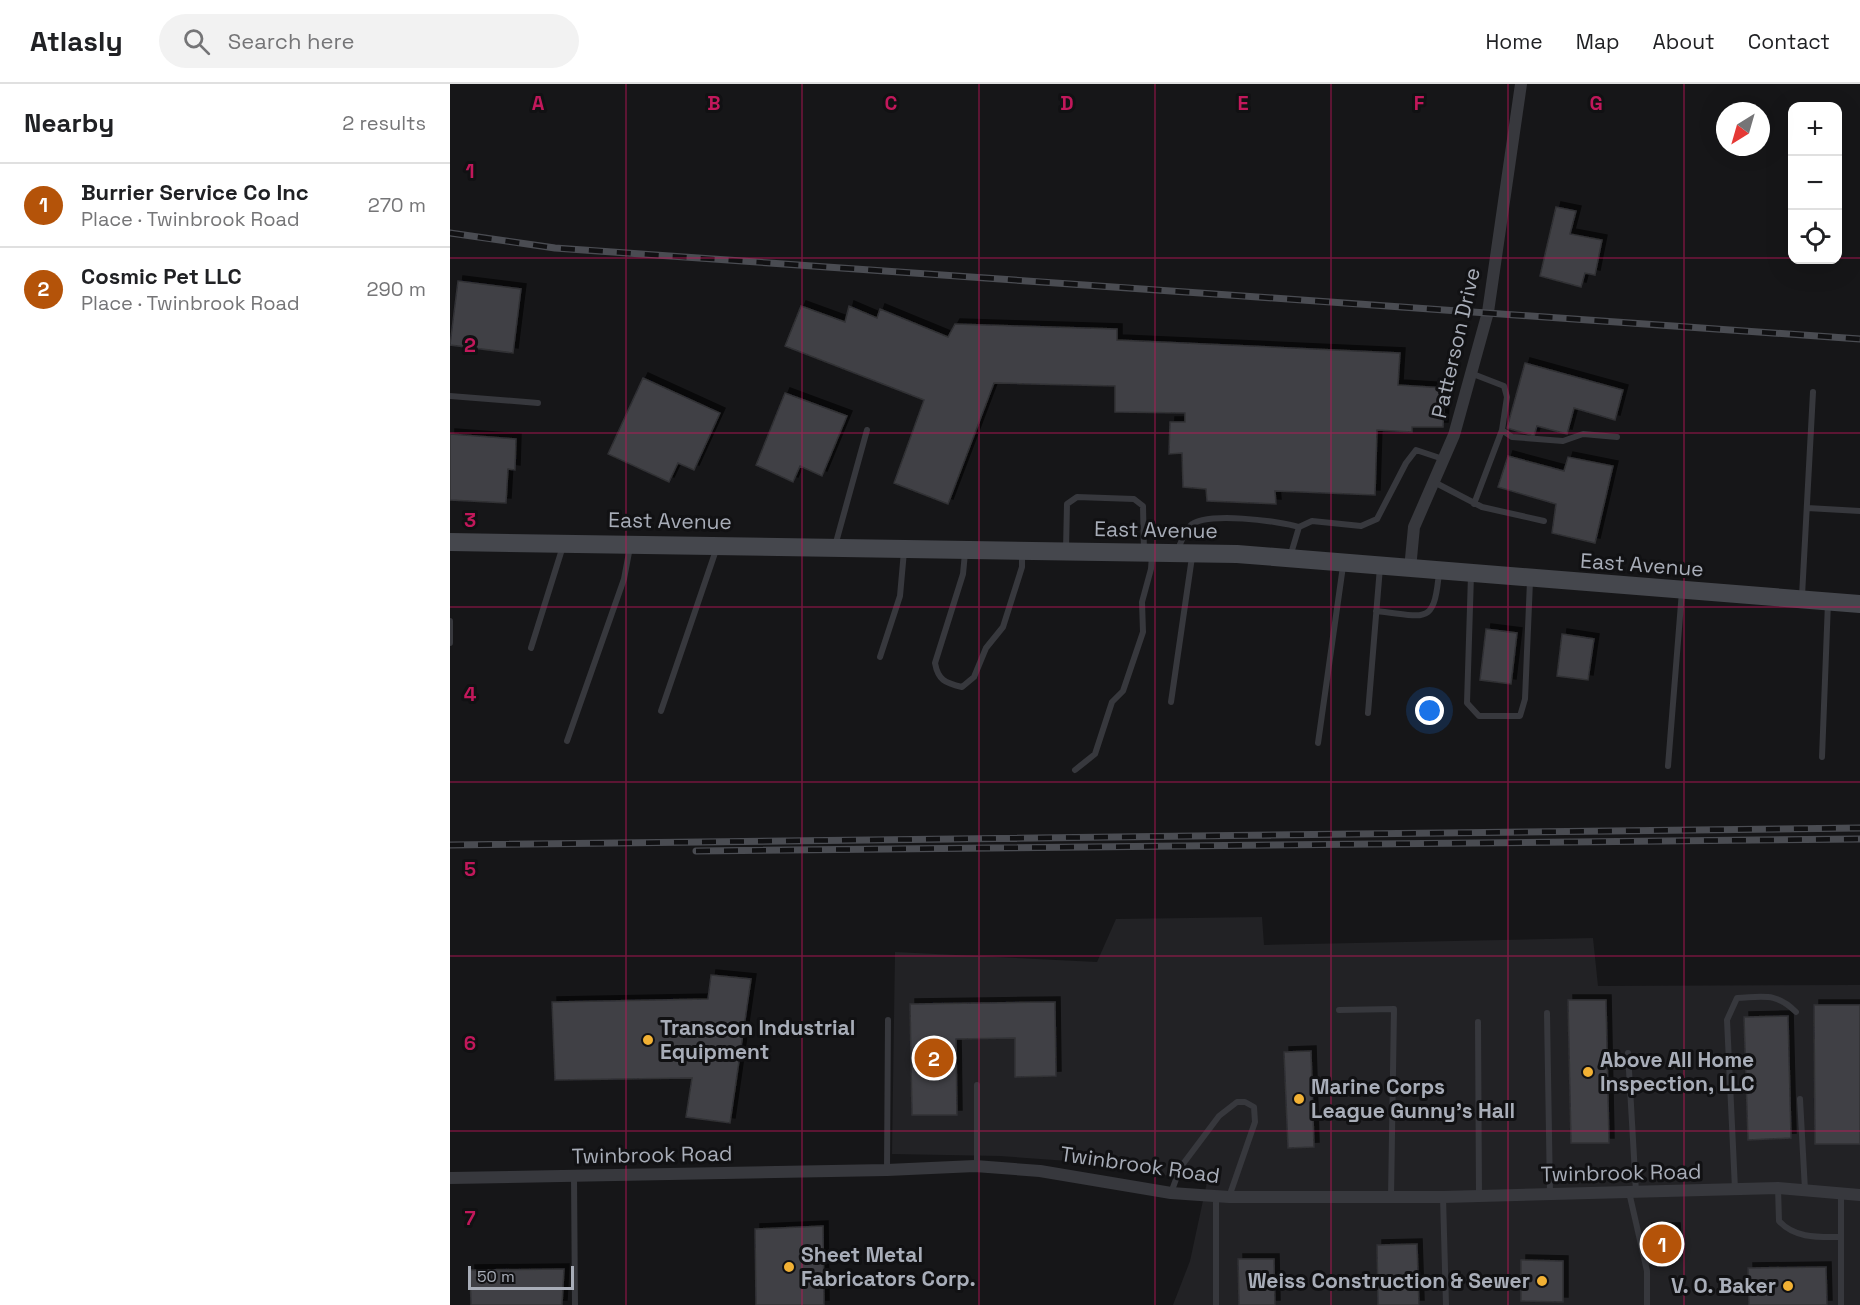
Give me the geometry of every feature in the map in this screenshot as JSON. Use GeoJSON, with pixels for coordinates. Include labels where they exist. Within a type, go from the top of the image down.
{"type":"FeatureCollection","features":[{"type":"Feature","properties":{"kind":"street","name":"Patterson Drive"},"geometry":{"type":"LineString","coordinates":[[1410,569],[1414,527],[1454,435],[1473,374],[1488,312],[1521,84]]}},
{"type":"Feature","properties":{"kind":"street","name":"East Avenue"},"geometry":{"type":"LineString","coordinates":[[450,542],[718,544],[1184,553],[1289,558],[1439,572],[1860,604]]}},
{"type":"Feature","properties":{"kind":"street","name":"Twinbrook Road"},"geometry":{"type":"LineString","coordinates":[[450,1178],[887,1170],[977,1166],[1040,1171],[1171,1193],[1229,1197],[1443,1197],[1778,1188],[1860,1195]]}},
{"type":"Feature","properties":{"kind":"lane"},"geometry":{"type":"LineString","coordinates":[[1473,374],[1504,386],[1507,397],[1502,430],[1474,504]]}},
{"type":"Feature","properties":{"kind":"lane"},"geometry":{"type":"LineString","coordinates":[[1802,600],[1812,392]]}},
{"type":"Feature","properties":{"kind":"lane"},"geometry":{"type":"LineString","coordinates":[[450,396],[538,403]]}},
{"type":"Feature","properties":{"kind":"lane"},"geometry":{"type":"LineString","coordinates":[[835,547],[867,430]]}},
{"type":"Feature","properties":{"kind":"lane"},"geometry":{"type":"LineString","coordinates":[[1502,430],[1512,436],[1563,441],[1583,434],[1617,437]]}},
{"type":"Feature","properties":{"kind":"lane"},"geometry":{"type":"LineString","coordinates":[[1171,702],[1184,553],[1190,525],[1204,518],[1285,523],[1299,527],[1312,521],[1361,526],[1377,519],[1406,463],[1416,450],[1444,459]]}},
{"type":"Feature","properties":{"kind":"lane"},"geometry":{"type":"LineString","coordinates":[[1434,482],[1474,504],[1544,521]]}},
{"type":"Feature","properties":{"kind":"lane"},"geometry":{"type":"LineString","coordinates":[[1066,551],[1066,504],[1077,496],[1134,499],[1143,507],[1151,568],[1142,602],[1143,632],[1123,691],[1112,702],[1095,754],[1075,770]]}},
{"type":"Feature","properties":{"kind":"lane"},"geometry":{"type":"LineString","coordinates":[[1807,508],[1860,511]]}},
{"type":"Feature","properties":{"kind":"lane"},"geometry":{"type":"LineString","coordinates":[[1289,558],[1299,527]]}},
{"type":"Feature","properties":{"kind":"lane"},"geometry":{"type":"LineString","coordinates":[[531,648],[564,543]]}},
{"type":"Feature","properties":{"kind":"lane"},"geometry":{"type":"LineString","coordinates":[[567,741],[624,579],[631,543]]}},
{"type":"Feature","properties":{"kind":"lane"},"geometry":{"type":"LineString","coordinates":[[661,711],[718,544]]}},
{"type":"Feature","properties":{"kind":"lane"},"geometry":{"type":"LineString","coordinates":[[880,657],[900,596],[904,548]]}},
{"type":"Feature","properties":{"kind":"lane"},"geometry":{"type":"LineString","coordinates":[[966,549],[963,574],[935,663],[937,674],[944,682],[962,687],[974,677],[986,648],[1003,627],[1022,567],[1022,550]]}},
{"type":"Feature","properties":{"kind":"lane"},"geometry":{"type":"LineString","coordinates":[[1318,743],[1343,563]]}},
{"type":"Feature","properties":{"kind":"lane"},"geometry":{"type":"LineString","coordinates":[[1368,713],[1380,567]]}},
{"type":"Feature","properties":{"kind":"lane"},"geometry":{"type":"LineString","coordinates":[[1376,611],[1420,615],[1428,613],[1434,608],[1439,572]]}},
{"type":"Feature","properties":{"kind":"lane"},"geometry":{"type":"LineString","coordinates":[[1472,574],[1467,703],[1479,716],[1520,716],[1525,699],[1530,579]]}},
{"type":"Feature","properties":{"kind":"lane"},"geometry":{"type":"LineString","coordinates":[[1668,766],[1682,590]]}},
{"type":"Feature","properties":{"kind":"lane"},"geometry":{"type":"LineString","coordinates":[[1822,757],[1828,602]]}},
{"type":"Feature","properties":{"kind":"lane"},"geometry":{"type":"LineString","coordinates":[[450,621],[450,643]]}},
{"type":"Feature","properties":{"kind":"lane"},"geometry":{"type":"LineString","coordinates":[[1735,1190],[1727,1020],[1737,998],[1771,997],[1783,1000],[1796,1012]]}},
{"type":"Feature","properties":{"kind":"lane"},"geometry":{"type":"LineString","coordinates":[[1339,1010],[1394,1009],[1391,1197]]}},
{"type":"Feature","properties":{"kind":"lane"},"geometry":{"type":"LineString","coordinates":[[1547,1013],[1550,1194]]}},
{"type":"Feature","properties":{"kind":"lane"},"geometry":{"type":"LineString","coordinates":[[887,1170],[888,1020]]}},
{"type":"Feature","properties":{"kind":"lane"},"geometry":{"type":"LineString","coordinates":[[1478,1022],[1479,1196]]}},
{"type":"Feature","properties":{"kind":"lane"},"geometry":{"type":"LineString","coordinates":[[1629,1053],[1632,1192],[1647,1271],[1647,1305]]}},
{"type":"Feature","properties":{"kind":"lane"},"geometry":{"type":"LineString","coordinates":[[977,1085],[977,1166]]}},
{"type":"Feature","properties":{"kind":"lane"},"geometry":{"type":"LineString","coordinates":[[1800,1099],[1805,1191]]}},
{"type":"Feature","properties":{"kind":"lane"},"geometry":{"type":"LineString","coordinates":[[1171,1193],[1180,1168],[1219,1116],[1237,1102],[1245,1102],[1254,1107],[1255,1122],[1229,1197]]}},
{"type":"Feature","properties":{"kind":"lane"},"geometry":{"type":"LineString","coordinates":[[574,1175],[576,1305]]}},
{"type":"Feature","properties":{"kind":"lane"},"geometry":{"type":"LineString","coordinates":[[1778,1188],[1779,1221],[1783,1226],[1805,1236],[1841,1238]]}},
{"type":"Feature","properties":{"kind":"lane"},"geometry":{"type":"LineString","coordinates":[[1841,1194],[1841,1305]]}},
{"type":"Feature","properties":{"kind":"lane"},"geometry":{"type":"LineString","coordinates":[[1216,1196],[1216,1305]]}},
{"type":"Feature","properties":{"kind":"lane"},"geometry":{"type":"LineString","coordinates":[[1443,1197],[1446,1305]]}},
{"type":"Feature","properties":{"kind":"shaded area"},"geometry":{"type":"Polygon","coordinates":[[[1262,917],[1264,945],[1593,938],[1598,986],[1860,985],[1860,1305],[1173,1305],[1190,1261],[1207,1182],[1082,1162],[1000,1156],[892,1154],[895,952],[1097,962],[1116,919],[1262,917]]]}},
{"type":"Feature","properties":{"kind":"building"},"geometry":{"type":"Polygon","coordinates":[[[1556,207],[1576,211],[1570,234],[1602,240],[1595,275],[1585,273],[1581,287],[1540,276],[1556,207]]]}},
{"type":"Feature","properties":{"kind":"building"},"geometry":{"type":"Polygon","coordinates":[[[458,281],[521,289],[513,353],[450,345],[458,281]]]}},
{"type":"Feature","properties":{"kind":"building"},"geometry":{"type":"Polygon","coordinates":[[[801,306],[845,322],[849,306],[877,318],[880,309],[948,337],[955,324],[1117,329],[1117,340],[1400,353],[1398,385],[1445,388],[1443,427],[1412,427],[1412,432],[1377,430],[1375,495],[1275,491],[1276,504],[1207,501],[1206,489],[1183,487],[1182,453],[1169,454],[1170,422],[1185,422],[1185,413],[1115,412],[1115,386],[994,383],[948,504],[894,483],[924,400],[785,346],[801,306]]]}},
{"type":"Feature","properties":{"kind":"building"},"geometry":{"type":"Polygon","coordinates":[[[1525,363],[1623,390],[1615,420],[1574,408],[1567,434],[1537,426],[1534,436],[1507,428],[1525,363]]]}},
{"type":"Feature","properties":{"kind":"building"},"geometry":{"type":"Polygon","coordinates":[[[643,378],[720,413],[694,470],[678,463],[669,482],[608,454],[643,378]]]}},
{"type":"Feature","properties":{"kind":"building"},"geometry":{"type":"Polygon","coordinates":[[[785,393],[847,416],[822,476],[800,466],[793,482],[756,465],[785,393]]]}},
{"type":"Feature","properties":{"kind":"building"},"geometry":{"type":"Polygon","coordinates":[[[450,434],[516,439],[515,470],[508,469],[506,503],[450,500],[450,434]]]}},
{"type":"Feature","properties":{"kind":"building"},"geometry":{"type":"Polygon","coordinates":[[[1508,456],[1564,471],[1568,457],[1613,466],[1595,543],[1552,533],[1556,504],[1498,487],[1508,456]]]}},
{"type":"Feature","properties":{"kind":"building"},"geometry":{"type":"Polygon","coordinates":[[[1486,629],[1517,633],[1511,684],[1480,680],[1486,629]]]}},
{"type":"Feature","properties":{"kind":"building"},"geometry":{"type":"Polygon","coordinates":[[[1562,634],[1594,639],[1588,680],[1557,676],[1562,634]]]}},
{"type":"Feature","properties":{"kind":"building","name":"Transcon Industrial Equipment"},"geometry":{"type":"Polygon","coordinates":[[[711,975],[751,979],[730,1123],[686,1117],[692,1078],[555,1080],[552,1002],[708,999],[711,975]]]}},
{"type":"Feature","properties":{"kind":"building","name":"Above All Home Inspection, LLC"},"geometry":{"type":"Polygon","coordinates":[[[1568,1000],[1606,1000],[1609,1143],[1571,1143],[1568,1000]]]}},
{"type":"Feature","properties":{"kind":"building"},"geometry":{"type":"Polygon","coordinates":[[[1055,1002],[1056,1076],[1015,1077],[1015,1038],[956,1039],[957,1115],[912,1115],[910,1004],[1055,1002]]]}},
{"type":"Feature","properties":{"kind":"building"},"geometry":{"type":"Polygon","coordinates":[[[1814,1005],[1860,1005],[1860,1144],[1815,1144],[1814,1005]]]}},
{"type":"Feature","properties":{"kind":"building"},"geometry":{"type":"Polygon","coordinates":[[[1788,1016],[1791,1138],[1748,1140],[1744,1017],[1788,1016]]]}},
{"type":"Feature","properties":{"kind":"building","name":"Marine Corps League Gunny's Hall"},"geometry":{"type":"Polygon","coordinates":[[[1311,1051],[1314,1147],[1288,1148],[1284,1052],[1311,1051]]]}},
{"type":"Feature","properties":{"kind":"building","name":"Sheet Metal Fabricators Corp."},"geometry":{"type":"Polygon","coordinates":[[[823,1226],[824,1305],[756,1305],[755,1229],[823,1226]]]}},
{"type":"Feature","properties":{"kind":"building"},"geometry":{"type":"Polygon","coordinates":[[[1647,1228],[1675,1228],[1677,1260],[1648,1264],[1647,1228]]]}},
{"type":"Feature","properties":{"kind":"building"},"geometry":{"type":"Polygon","coordinates":[[[1417,1244],[1419,1305],[1378,1305],[1377,1245],[1417,1244]]]}},
{"type":"Feature","properties":{"kind":"building"},"geometry":{"type":"Polygon","coordinates":[[[1238,1259],[1274,1259],[1275,1305],[1239,1305],[1238,1259]]]}},
{"type":"Feature","properties":{"kind":"building","name":"Weiss Construction & Sewer"},"geometry":{"type":"Polygon","coordinates":[[[1521,1260],[1563,1261],[1563,1302],[1521,1301],[1521,1260]]]}},
{"type":"Feature","properties":{"kind":"building","name":"V. O. Baker"},"geometry":{"type":"Polygon","coordinates":[[[1826,1267],[1827,1305],[1749,1305],[1748,1268],[1826,1267]]]}},
{"type":"Feature","properties":{"kind":"building"},"geometry":{"type":"Polygon","coordinates":[[[564,1269],[562,1305],[471,1305],[470,1270],[564,1269]]]}},
{"type":"Feature","properties":{"kind":"railway"},"geometry":{"type":"LineString","coordinates":[[450,233],[555,248],[1860,339]]}},
{"type":"Feature","properties":{"kind":"railway"},"geometry":{"type":"LineString","coordinates":[[450,845],[1860,828]]}},
{"type":"Feature","properties":{"kind":"railway"},"geometry":{"type":"LineString","coordinates":[[696,851],[1860,839]]}},
{"type":"Feature","properties":{"kind":"place","name":"Transcon Industrial Equipment"},"geometry":{"type":"Point","coordinates":[648,1040]}},
{"type":"Feature","properties":{"kind":"place","name":"Cosmic Pet LLC"},"geometry":{"type":"Point","coordinates":[934,1058]}},
{"type":"Feature","properties":{"kind":"place","name":"Above All Home Inspection, LLC"},"geometry":{"type":"Point","coordinates":[1588,1072]}},
{"type":"Feature","properties":{"kind":"place","name":"Marine Corps League Gunny's Hall"},"geometry":{"type":"Point","coordinates":[1299,1099]}},
{"type":"Feature","properties":{"kind":"place","name":"Burrier Service Co Inc"},"geometry":{"type":"Point","coordinates":[1662,1244]}},
{"type":"Feature","properties":{"kind":"place","name":"Sheet Metal Fabricators Corp."},"geometry":{"type":"Point","coordinates":[789,1267]}},
{"type":"Feature","properties":{"kind":"place","name":"Weiss Construction & Sewer"},"geometry":{"type":"Point","coordinates":[1542,1281]}},
{"type":"Feature","properties":{"kind":"place","name":"V. O. Baker"},"geometry":{"type":"Point","coordinates":[1788,1286]}}]}
